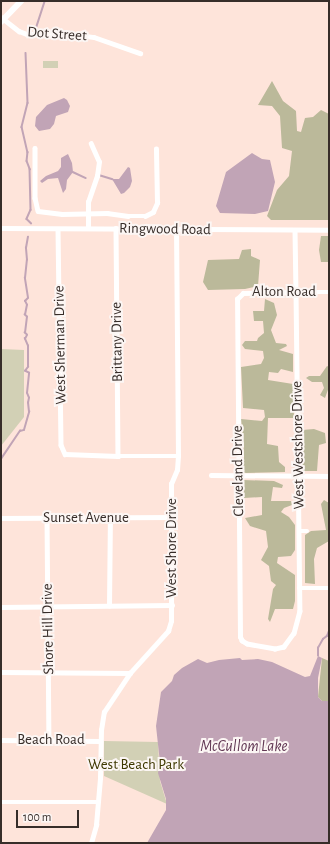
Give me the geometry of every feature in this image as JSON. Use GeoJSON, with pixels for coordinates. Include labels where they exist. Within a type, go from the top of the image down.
{"type":"FeatureCollection","features":[{"type":"Feature","properties":{"kind":"main road"},"geometry":{"type":"LineString","coordinates":[[2,19],[21,1]]}},
{"type":"Feature","properties":{"kind":"street","name":"Dot Street"},"geometry":{"type":"LineString","coordinates":[[2,19],[19,31],[27,34],[65,33],[94,37],[140,53]]}},
{"type":"Feature","properties":{"kind":"street"},"geometry":{"type":"LineString","coordinates":[[88,228],[88,202],[97,176],[99,162],[91,144]]}},
{"type":"Feature","properties":{"kind":"street"},"geometry":{"type":"LineString","coordinates":[[36,148],[36,198],[38,210],[62,214],[88,213],[128,216],[145,216],[153,212],[157,203],[156,150]]}},
{"type":"Feature","properties":{"kind":"street","name":"Ringwood Road"},"geometry":{"type":"LineString","coordinates":[[1,228],[329,230]]}},
{"type":"Feature","properties":{"kind":"street","name":"Brittany Drive"},"geometry":{"type":"LineString","coordinates":[[116,228],[118,456]]}},
{"type":"Feature","properties":{"kind":"street","name":"West Sherman Drive"},"geometry":{"type":"LineString","coordinates":[[58,229],[61,445],[65,454],[118,456]]}},
{"type":"Feature","properties":{"kind":"street","name":"West Shore Drive"},"geometry":{"type":"LineString","coordinates":[[91,843],[96,825],[100,741],[104,712],[130,672],[168,631],[171,621],[172,484],[178,456],[176,229]]}},
{"type":"Feature","properties":{"kind":"street","name":"West Westshore Drive"},"geometry":{"type":"LineString","coordinates":[[276,649],[284,647],[294,632],[300,611],[295,230]]}},
{"type":"Feature","properties":{"kind":"street","name":"Alton Road"},"geometry":{"type":"LineString","coordinates":[[239,295],[243,293],[329,292]]}},
{"type":"Feature","properties":{"kind":"street","name":"Cleveland Drive"},"geometry":{"type":"LineString","coordinates":[[239,295],[236,308],[240,637],[242,641],[247,644],[276,649]]}},
{"type":"Feature","properties":{"kind":"street"},"geometry":{"type":"LineString","coordinates":[[118,456],[178,456]]}},
{"type":"Feature","properties":{"kind":"street"},"geometry":{"type":"LineString","coordinates":[[211,475],[329,476]]}},
{"type":"Feature","properties":{"kind":"street","name":"Sunset Avenue"},"geometry":{"type":"LineString","coordinates":[[1,518],[172,517]]}},
{"type":"Feature","properties":{"kind":"street","name":"Shore Hill Drive"},"geometry":{"type":"LineString","coordinates":[[47,518],[49,740]]}},
{"type":"Feature","properties":{"kind":"street"},"geometry":{"type":"LineString","coordinates":[[109,606],[110,518]]}},
{"type":"Feature","properties":{"kind":"street"},"geometry":{"type":"LineString","coordinates":[[299,532],[308,531]]}},
{"type":"Feature","properties":{"kind":"street"},"geometry":{"type":"LineString","coordinates":[[299,588],[329,588]]}},
{"type":"Feature","properties":{"kind":"street"},"geometry":{"type":"LineString","coordinates":[[1,607],[172,605]]}},
{"type":"Feature","properties":{"kind":"street"},"geometry":{"type":"LineString","coordinates":[[1,672],[130,672]]}},
{"type":"Feature","properties":{"kind":"street","name":"Beach Road"},"geometry":{"type":"LineString","coordinates":[[1,740],[100,741]]}},
{"type":"Feature","properties":{"kind":"street"},"geometry":{"type":"LineString","coordinates":[[1,802],[98,802]]}},
{"type":"Feature","properties":{"kind":"green space"},"geometry":{"type":"Polygon","coordinates":[[[43,61],[58,61],[58,68],[43,68],[43,61]]]}},
{"type":"Feature","properties":{"kind":"green space"},"geometry":{"type":"Polygon","coordinates":[[[1,349],[24,350],[24,417],[1,446],[1,349]]]}},
{"type":"Feature","properties":{"kind":"green space","name":"West Beach Park"},"geometry":{"type":"Polygon","coordinates":[[[104,741],[158,742],[160,781],[167,804],[104,776],[104,741]]]}},
{"type":"Feature","properties":{"kind":"shaded area"},"geometry":{"type":"Polygon","coordinates":[[[272,81],[283,101],[296,111],[297,131],[301,132],[305,118],[313,117],[321,110],[329,114],[328,220],[271,220],[267,216],[277,190],[289,176],[292,151],[282,148],[280,116],[272,106],[258,105],[272,81]]]}},
{"type":"Feature","properties":{"kind":"shaded area"},"geometry":{"type":"Polygon","coordinates":[[[321,236],[329,236],[329,262],[321,262],[319,250],[321,236]]]}},
{"type":"Feature","properties":{"kind":"shaded area"},"geometry":{"type":"Polygon","coordinates":[[[251,249],[251,256],[260,260],[258,286],[245,289],[208,290],[203,282],[208,260],[239,259],[242,250],[251,249]]]}},
{"type":"Feature","properties":{"kind":"shaded area"},"geometry":{"type":"Polygon","coordinates":[[[265,299],[274,303],[277,315],[271,330],[276,343],[286,344],[287,346],[279,350],[293,354],[293,372],[281,369],[278,373],[269,372],[268,380],[293,384],[294,418],[268,418],[267,444],[278,446],[279,462],[285,467],[285,472],[246,473],[242,472],[241,466],[244,463],[244,451],[241,419],[262,421],[265,417],[264,410],[243,408],[241,367],[261,364],[264,358],[263,351],[245,349],[242,345],[245,341],[257,341],[258,338],[264,333],[263,321],[254,321],[253,311],[264,311],[265,299]]]}},
{"type":"Feature","properties":{"kind":"shaded area"},"geometry":{"type":"Polygon","coordinates":[[[327,366],[329,367],[329,387],[325,398],[320,395],[324,388],[322,382],[312,382],[306,378],[309,376],[320,376],[327,366]]]}},
{"type":"Feature","properties":{"kind":"shaded area"},"geometry":{"type":"Polygon","coordinates":[[[314,429],[325,433],[326,443],[319,445],[317,471],[302,471],[302,430],[314,429]]]}},
{"type":"Feature","properties":{"kind":"shaded area"},"geometry":{"type":"Polygon","coordinates":[[[243,480],[274,481],[283,485],[282,488],[273,487],[271,501],[291,501],[292,505],[284,508],[281,512],[289,517],[295,525],[295,550],[291,556],[278,557],[277,563],[295,575],[295,601],[293,609],[275,609],[270,622],[268,619],[273,589],[276,585],[271,581],[269,566],[261,560],[268,547],[266,531],[250,526],[245,518],[262,515],[262,497],[244,498],[243,480]]]}},
{"type":"Feature","properties":{"kind":"shaded area"},"geometry":{"type":"Polygon","coordinates":[[[324,500],[329,503],[329,541],[317,548],[314,559],[315,584],[305,583],[305,535],[311,531],[326,530],[321,504],[324,500]]]}},
{"type":"Feature","properties":{"kind":"shaded area"},"geometry":{"type":"Polygon","coordinates":[[[322,658],[329,661],[329,701],[322,701],[318,697],[322,658]]]}},
{"type":"Feature","properties":{"kind":"water"},"geometry":{"type":"Polygon","coordinates":[[[64,98],[70,106],[68,112],[56,116],[54,124],[50,129],[39,131],[35,126],[36,117],[47,105],[64,98]]]}},
{"type":"Feature","properties":{"kind":"water"},"geometry":{"type":"Polygon","coordinates":[[[252,153],[262,159],[270,160],[275,182],[268,211],[255,214],[220,213],[216,206],[226,172],[252,153]]]}},
{"type":"Feature","properties":{"kind":"water"},"geometry":{"type":"Polygon","coordinates":[[[68,154],[72,163],[73,172],[67,180],[66,189],[63,193],[58,178],[48,179],[42,183],[40,181],[46,176],[58,171],[61,167],[61,158],[68,154]]]}},
{"type":"Feature","properties":{"kind":"water"},"geometry":{"type":"Polygon","coordinates":[[[128,167],[130,168],[132,181],[130,187],[121,194],[112,179],[119,179],[128,167]]]}},
{"type":"Feature","properties":{"kind":"water","name":"McCullom Lake"},"geometry":{"type":"Polygon","coordinates":[[[318,656],[322,658],[318,678],[318,697],[322,701],[329,701],[329,843],[147,843],[166,810],[166,799],[158,773],[160,763],[156,726],[161,692],[172,681],[174,675],[182,668],[198,659],[207,663],[240,658],[242,660],[258,659],[272,662],[305,677],[310,676],[318,656]]]}},
{"type":"Feature","properties":{"kind":"waterway"},"geometry":{"type":"LineString","coordinates":[[35,31],[45,1]]}},
{"type":"Feature","properties":{"kind":"waterway"},"geometry":{"type":"LineString","coordinates":[[26,53],[28,103],[22,127],[28,152],[27,161],[30,169],[31,210],[27,219],[31,223]]}},
{"type":"Feature","properties":{"kind":"waterway"},"geometry":{"type":"LineString","coordinates":[[73,172],[86,178]]}},
{"type":"Feature","properties":{"kind":"waterway"},"geometry":{"type":"LineString","coordinates":[[99,175],[112,179]]}},
{"type":"Feature","properties":{"kind":"waterway"},"geometry":{"type":"LineString","coordinates":[[1,459],[20,431],[24,430],[29,412],[29,398],[27,393],[29,373],[25,371],[28,367],[28,346],[25,339],[27,335],[25,333],[27,317],[25,315],[27,305],[25,301],[28,298],[25,278],[28,237]]}},
{"type":"Feature","properties":{"kind":"waterway"},"geometry":{"type":"LineString","coordinates":[[318,656],[318,648],[329,631]]}}]}
